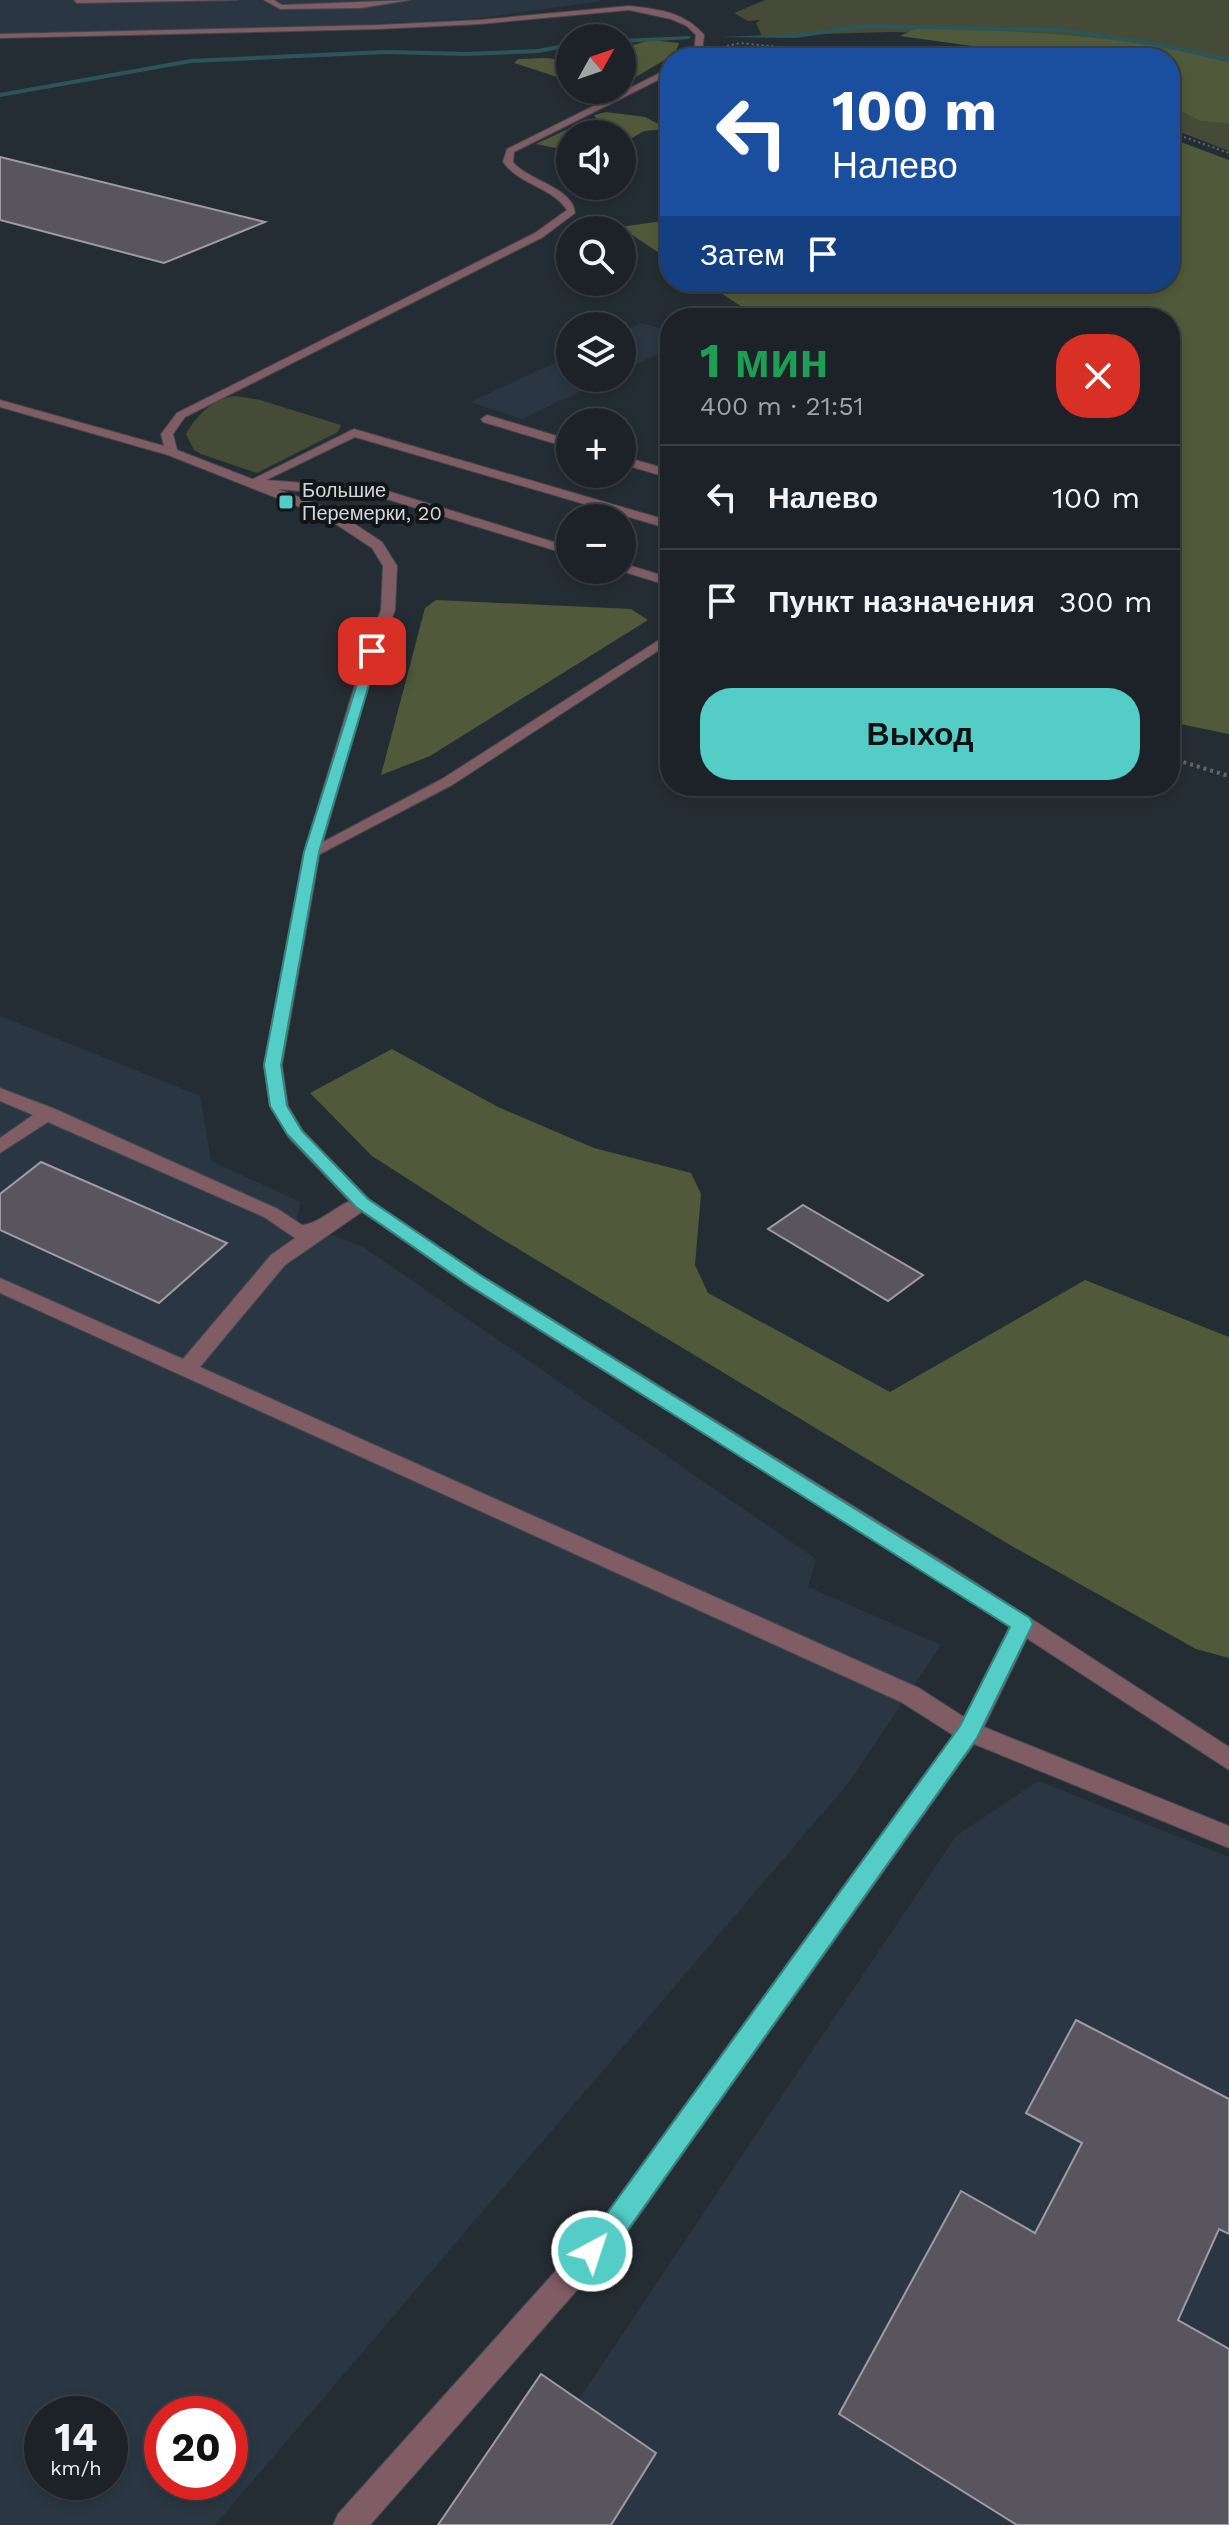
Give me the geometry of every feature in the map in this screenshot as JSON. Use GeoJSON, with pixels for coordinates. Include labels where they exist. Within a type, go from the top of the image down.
{"type":"FeatureCollection","features":[{"type":"Feature","properties":{"kind":"street"},"geometry":{"type":"LineString","coordinates":[[77,1],[233,0]]}},
{"type":"Feature","properties":{"kind":"street"},"geometry":{"type":"LineString","coordinates":[[268,0],[280,7],[361,6],[406,0]]}},
{"type":"Feature","properties":{"kind":"street"},"geometry":{"type":"LineString","coordinates":[[0,36],[378,27],[480,22],[629,8],[655,11],[690,24],[700,35],[698,48]]}},
{"type":"Feature","properties":{"kind":"street"},"geometry":{"type":"LineString","coordinates":[[172,452],[167,444],[167,434],[181,415],[539,235],[572,211],[557,194],[520,176],[508,162],[510,151],[660,76]]}},
{"type":"Feature","properties":{"kind":"street"},"geometry":{"type":"LineString","coordinates":[[0,403],[172,452],[347,523],[377,545],[390,566],[388,610],[372,651],[312,852],[273,1065],[279,1106],[296,1134],[362,1203],[474,1280],[1022,1624],[1229,1760]]}},
{"type":"Feature","properties":{"kind":"street"},"geometry":{"type":"LineString","coordinates":[[487,419],[556,440]]}},
{"type":"Feature","properties":{"kind":"street"},"geometry":{"type":"LineString","coordinates":[[251,483],[354,433],[660,522]]}},
{"type":"Feature","properties":{"kind":"street"},"geometry":{"type":"LineString","coordinates":[[636,464],[660,471]]}},
{"type":"Feature","properties":{"kind":"street"},"geometry":{"type":"LineString","coordinates":[[251,483],[381,493],[556,547]]}},
{"type":"Feature","properties":{"kind":"street"},"geometry":{"type":"LineString","coordinates":[[636,571],[660,579]]}},
{"type":"Feature","properties":{"kind":"street"},"geometry":{"type":"LineString","coordinates":[[312,852],[447,782],[660,644]]}},
{"type":"Feature","properties":{"kind":"street"},"geometry":{"type":"LineString","coordinates":[[0,1094],[271,1213],[298,1232],[318,1230]]}},
{"type":"Feature","properties":{"kind":"street"},"geometry":{"type":"LineString","coordinates":[[0,1147],[48,1113]]}},
{"type":"Feature","properties":{"kind":"street"},"geometry":{"type":"LineString","coordinates":[[186,1369],[278,1260],[362,1203]]}},
{"type":"Feature","properties":{"kind":"street"},"geometry":{"type":"LineString","coordinates":[[0,1285],[910,1695],[969,1732],[1229,1837]]}},
{"type":"Feature","properties":{"kind":"street"},"geometry":{"type":"LineString","coordinates":[[349,2525],[613,2228],[969,1732],[1022,1624]]}},
{"type":"Feature","properties":{"kind":"path"},"geometry":{"type":"LineString","coordinates":[[717,48],[740,43],[788,48]]}},
{"type":"Feature","properties":{"kind":"path"},"geometry":{"type":"LineString","coordinates":[[1180,136],[1229,153]]}},
{"type":"Feature","properties":{"kind":"path"},"geometry":{"type":"LineString","coordinates":[[1180,762],[1229,777]]}},
{"type":"Feature","properties":{"kind":"shaded area"},"geometry":{"type":"Polygon","coordinates":[[[0,0],[602,1],[480,18],[354,25],[0,34],[0,0]]]}},
{"type":"Feature","properties":{"kind":"shaded area"},"geometry":{"type":"Polygon","coordinates":[[[641,323],[660,328],[660,353],[636,364],[636,325],[641,323]]]}},
{"type":"Feature","properties":{"kind":"shaded area"},"geometry":{"type":"Polygon","coordinates":[[[556,362],[556,392],[579,392],[522,419],[470,402],[556,362]]]}},
{"type":"Feature","properties":{"kind":"shaded area"},"geometry":{"type":"Polygon","coordinates":[[[0,1016],[200,1096],[211,1161],[300,1202],[297,1222],[363,1247],[816,1559],[808,1587],[941,1645],[849,1782],[248,2486],[248,2396],[144,2396],[144,2500],[236,2500],[215,2525],[0,2525],[0,1016]]]}},
{"type":"Feature","properties":{"kind":"shaded area"},"geometry":{"type":"Polygon","coordinates":[[[1038,1781],[1229,1857],[1229,2525],[495,2525],[956,1836],[1038,1781]]]}},
{"type":"Feature","properties":{"kind":"green space"},"geometry":{"type":"Polygon","coordinates":[[[765,0],[1229,0],[1229,76],[1180,58],[1180,48],[1152,48],[1024,34],[888,32],[762,36],[756,23],[761,20],[748,21],[734,13],[765,0]]]}},
{"type":"Feature","properties":{"kind":"green space"},"geometry":{"type":"Polygon","coordinates":[[[917,28],[1002,31],[1088,37],[1164,48],[980,48],[900,36],[917,28]]]}},
{"type":"Feature","properties":{"kind":"green space"},"geometry":{"type":"Polygon","coordinates":[[[650,40],[679,43],[677,48],[660,48],[660,63],[636,77],[636,44],[650,40]]]}},
{"type":"Feature","properties":{"kind":"green space"},"geometry":{"type":"Polygon","coordinates":[[[1180,51],[1229,62],[1229,124],[1200,121],[1180,111],[1180,51]]]}},
{"type":"Feature","properties":{"kind":"green space"},"geometry":{"type":"Polygon","coordinates":[[[518,59],[556,59],[556,76],[514,63],[518,59]]]}},
{"type":"Feature","properties":{"kind":"green space"},"geometry":{"type":"Polygon","coordinates":[[[1180,111],[1200,121],[1229,124],[1229,151],[1180,132],[1180,111]]]}},
{"type":"Feature","properties":{"kind":"green space"},"geometry":{"type":"Polygon","coordinates":[[[606,112],[645,117],[660,125],[660,130],[644,131],[636,136],[636,120],[597,120],[594,115],[606,112]]]}},
{"type":"Feature","properties":{"kind":"green space"},"geometry":{"type":"Polygon","coordinates":[[[556,135],[556,148],[536,144],[556,135]]]}},
{"type":"Feature","properties":{"kind":"green space"},"geometry":{"type":"Polygon","coordinates":[[[1180,142],[1229,160],[1229,734],[1180,724],[1180,308],[744,308],[719,292],[1180,292],[1180,142]]]}},
{"type":"Feature","properties":{"kind":"green space"},"geometry":{"type":"Polygon","coordinates":[[[660,221],[660,253],[636,238],[636,225],[660,221]]]}},
{"type":"Feature","properties":{"kind":"green space"},"geometry":{"type":"Polygon","coordinates":[[[236,396],[260,400],[341,425],[338,432],[257,473],[201,454],[194,450],[186,434],[206,409],[220,400],[236,396]]]}},
{"type":"Feature","properties":{"kind":"green space"},"geometry":{"type":"Polygon","coordinates":[[[436,600],[631,609],[648,620],[430,756],[381,775],[425,608],[436,600]]]}},
{"type":"Feature","properties":{"kind":"green space"},"geometry":{"type":"Polygon","coordinates":[[[392,1049],[498,1107],[594,1148],[691,1173],[701,1194],[695,1265],[708,1293],[890,1392],[1085,1280],[1229,1337],[1229,1658],[1196,1649],[1010,1545],[495,1235],[372,1156],[310,1093],[392,1049]]]}},
{"type":"Feature","properties":{"kind":"building"},"geometry":{"type":"Polygon","coordinates":[[[0,157],[265,222],[164,263],[0,220],[0,157]]]}},
{"type":"Feature","properties":{"kind":"building"},"geometry":{"type":"Polygon","coordinates":[[[41,1162],[227,1243],[159,1303],[0,1230],[0,1194],[41,1162]]]}},
{"type":"Feature","properties":{"kind":"building"},"geometry":{"type":"Polygon","coordinates":[[[803,1205],[923,1275],[888,1301],[768,1229],[803,1205]]]}},
{"type":"Feature","properties":{"kind":"building"},"geometry":{"type":"Polygon","coordinates":[[[1076,2020],[1229,2099],[1229,2234],[1219,2229],[1178,2320],[1229,2349],[1229,2525],[1017,2525],[839,2414],[961,2191],[1035,2233],[1082,2143],[1026,2113],[1076,2020]]]}},
{"type":"Feature","properties":{"kind":"building"},"geometry":{"type":"Polygon","coordinates":[[[541,2374],[656,2453],[611,2525],[438,2525],[541,2374]]]}},
{"type":"Feature","properties":{"kind":"waterway"},"geometry":{"type":"LineString","coordinates":[[723,37],[796,36],[864,26],[1060,30],[1174,48]]}},
{"type":"Feature","properties":{"kind":"waterway"},"geometry":{"type":"LineString","coordinates":[[636,40],[689,37]]}},
{"type":"Feature","properties":{"kind":"waterway"},"geometry":{"type":"LineString","coordinates":[[0,95],[191,61],[386,52],[467,54],[556,48]]}},
{"type":"Feature","properties":{"kind":"waterway"},"geometry":{"type":"LineString","coordinates":[[1180,49],[1229,60]]}},
{"type":"Feature","properties":{"kind":"place","name":"Большие Перемерки, 20"},"geometry":{"type":"Point","coordinates":[286,502]}},
{"type":"Feature","properties":{"kind":"route"},"geometry":{"type":"LineString","coordinates":[[372,651],[312,852],[273,1065],[279,1106],[296,1134],[362,1203],[474,1280],[1022,1624],[969,1732],[613,2228],[592,2251]]}}]}
